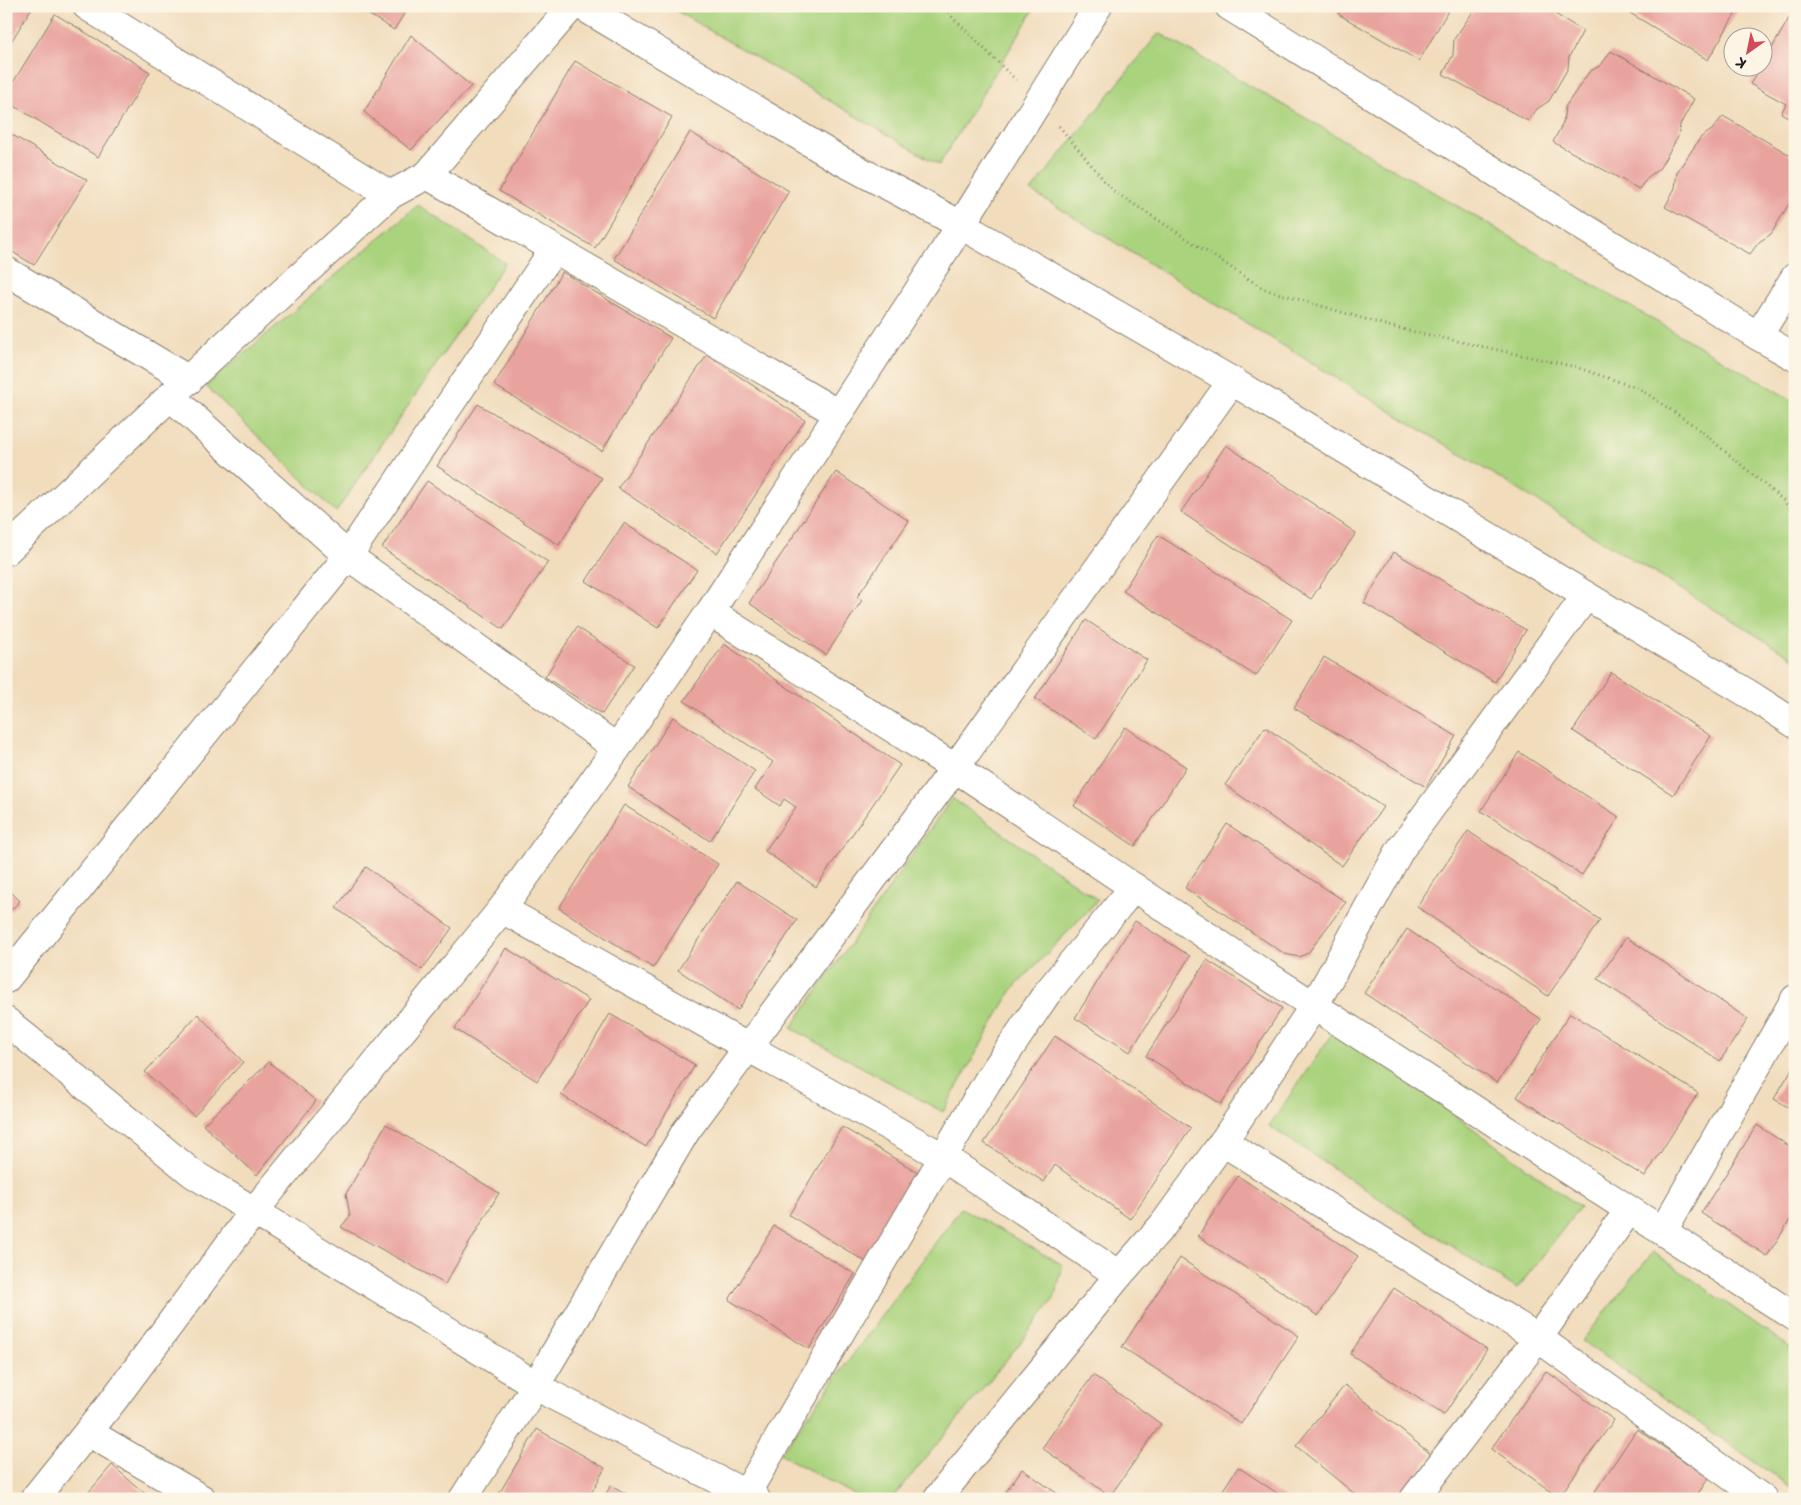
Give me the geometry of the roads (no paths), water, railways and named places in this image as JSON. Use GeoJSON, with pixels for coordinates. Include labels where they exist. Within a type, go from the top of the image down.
{"type":"FeatureCollection","features":[{"type":"Feature","properties":{"kind":"street"},"geometry":{"type":"LineString","coordinates":[[87,6],[390,195]]}},
{"type":"Feature","properties":{"kind":"street"},"geometry":{"type":"LineString","coordinates":[[6,551],[390,195],[427,175],[572,6]]}},
{"type":"Feature","properties":{"kind":"street"},"geometry":{"type":"LineString","coordinates":[[582,6],[838,159],[961,225],[1232,382],[1795,724]]}},
{"type":"Feature","properties":{"kind":"street"},"geometry":{"type":"LineString","coordinates":[[34,1499],[88,1432],[254,1211],[502,909],[617,748],[710,612],[839,414],[961,225],[1098,6]]}},
{"type":"Feature","properties":{"kind":"street"},"geometry":{"type":"LineString","coordinates":[[1229,6],[1758,336],[1795,357]]}},
{"type":"Feature","properties":{"kind":"street"},"geometry":{"type":"LineString","coordinates":[[427,175],[839,414]]}},
{"type":"Feature","properties":{"kind":"street"},"geometry":{"type":"LineString","coordinates":[[6,979],[348,556],[554,249]]}},
{"type":"Feature","properties":{"kind":"street"},"geometry":{"type":"LineString","coordinates":[[6,271],[180,388],[348,556],[617,748]]}},
{"type":"Feature","properties":{"kind":"street"},"geometry":{"type":"LineString","coordinates":[[1758,336],[1795,277]]}},
{"type":"Feature","properties":{"kind":"street"},"geometry":{"type":"LineString","coordinates":[[463,1499],[536,1385],[686,1131],[955,768],[1232,382]]}},
{"type":"Feature","properties":{"kind":"street"},"geometry":{"type":"LineString","coordinates":[[938,1499],[1119,1275],[1163,1225],[1223,1142],[1314,1006],[1400,850],[1586,596]]}},
{"type":"Feature","properties":{"kind":"street"},"geometry":{"type":"LineString","coordinates":[[710,612],[955,768],[1314,1006],[1795,1317]]}},
{"type":"Feature","properties":{"kind":"street"},"geometry":{"type":"LineString","coordinates":[[6,1021],[192,1173],[536,1385],[751,1496],[987,1082],[1047,993],[1134,886]]}},
{"type":"Feature","properties":{"kind":"street"},"geometry":{"type":"LineString","coordinates":[[502,909],[747,1049],[943,1157],[1119,1275]]}},
{"type":"Feature","properties":{"kind":"street"},"geometry":{"type":"LineString","coordinates":[[1663,1231],[1795,999]]}},
{"type":"Feature","properties":{"kind":"street"},"geometry":{"type":"LineString","coordinates":[[1223,1142],[1538,1338],[1763,1499]]}},
{"type":"Feature","properties":{"kind":"street"},"geometry":{"type":"LineString","coordinates":[[1414,1499],[1538,1338],[1629,1210]]}},
{"type":"Feature","properties":{"kind":"street"},"geometry":{"type":"LineString","coordinates":[[88,1432],[202,1499]]}}]}
